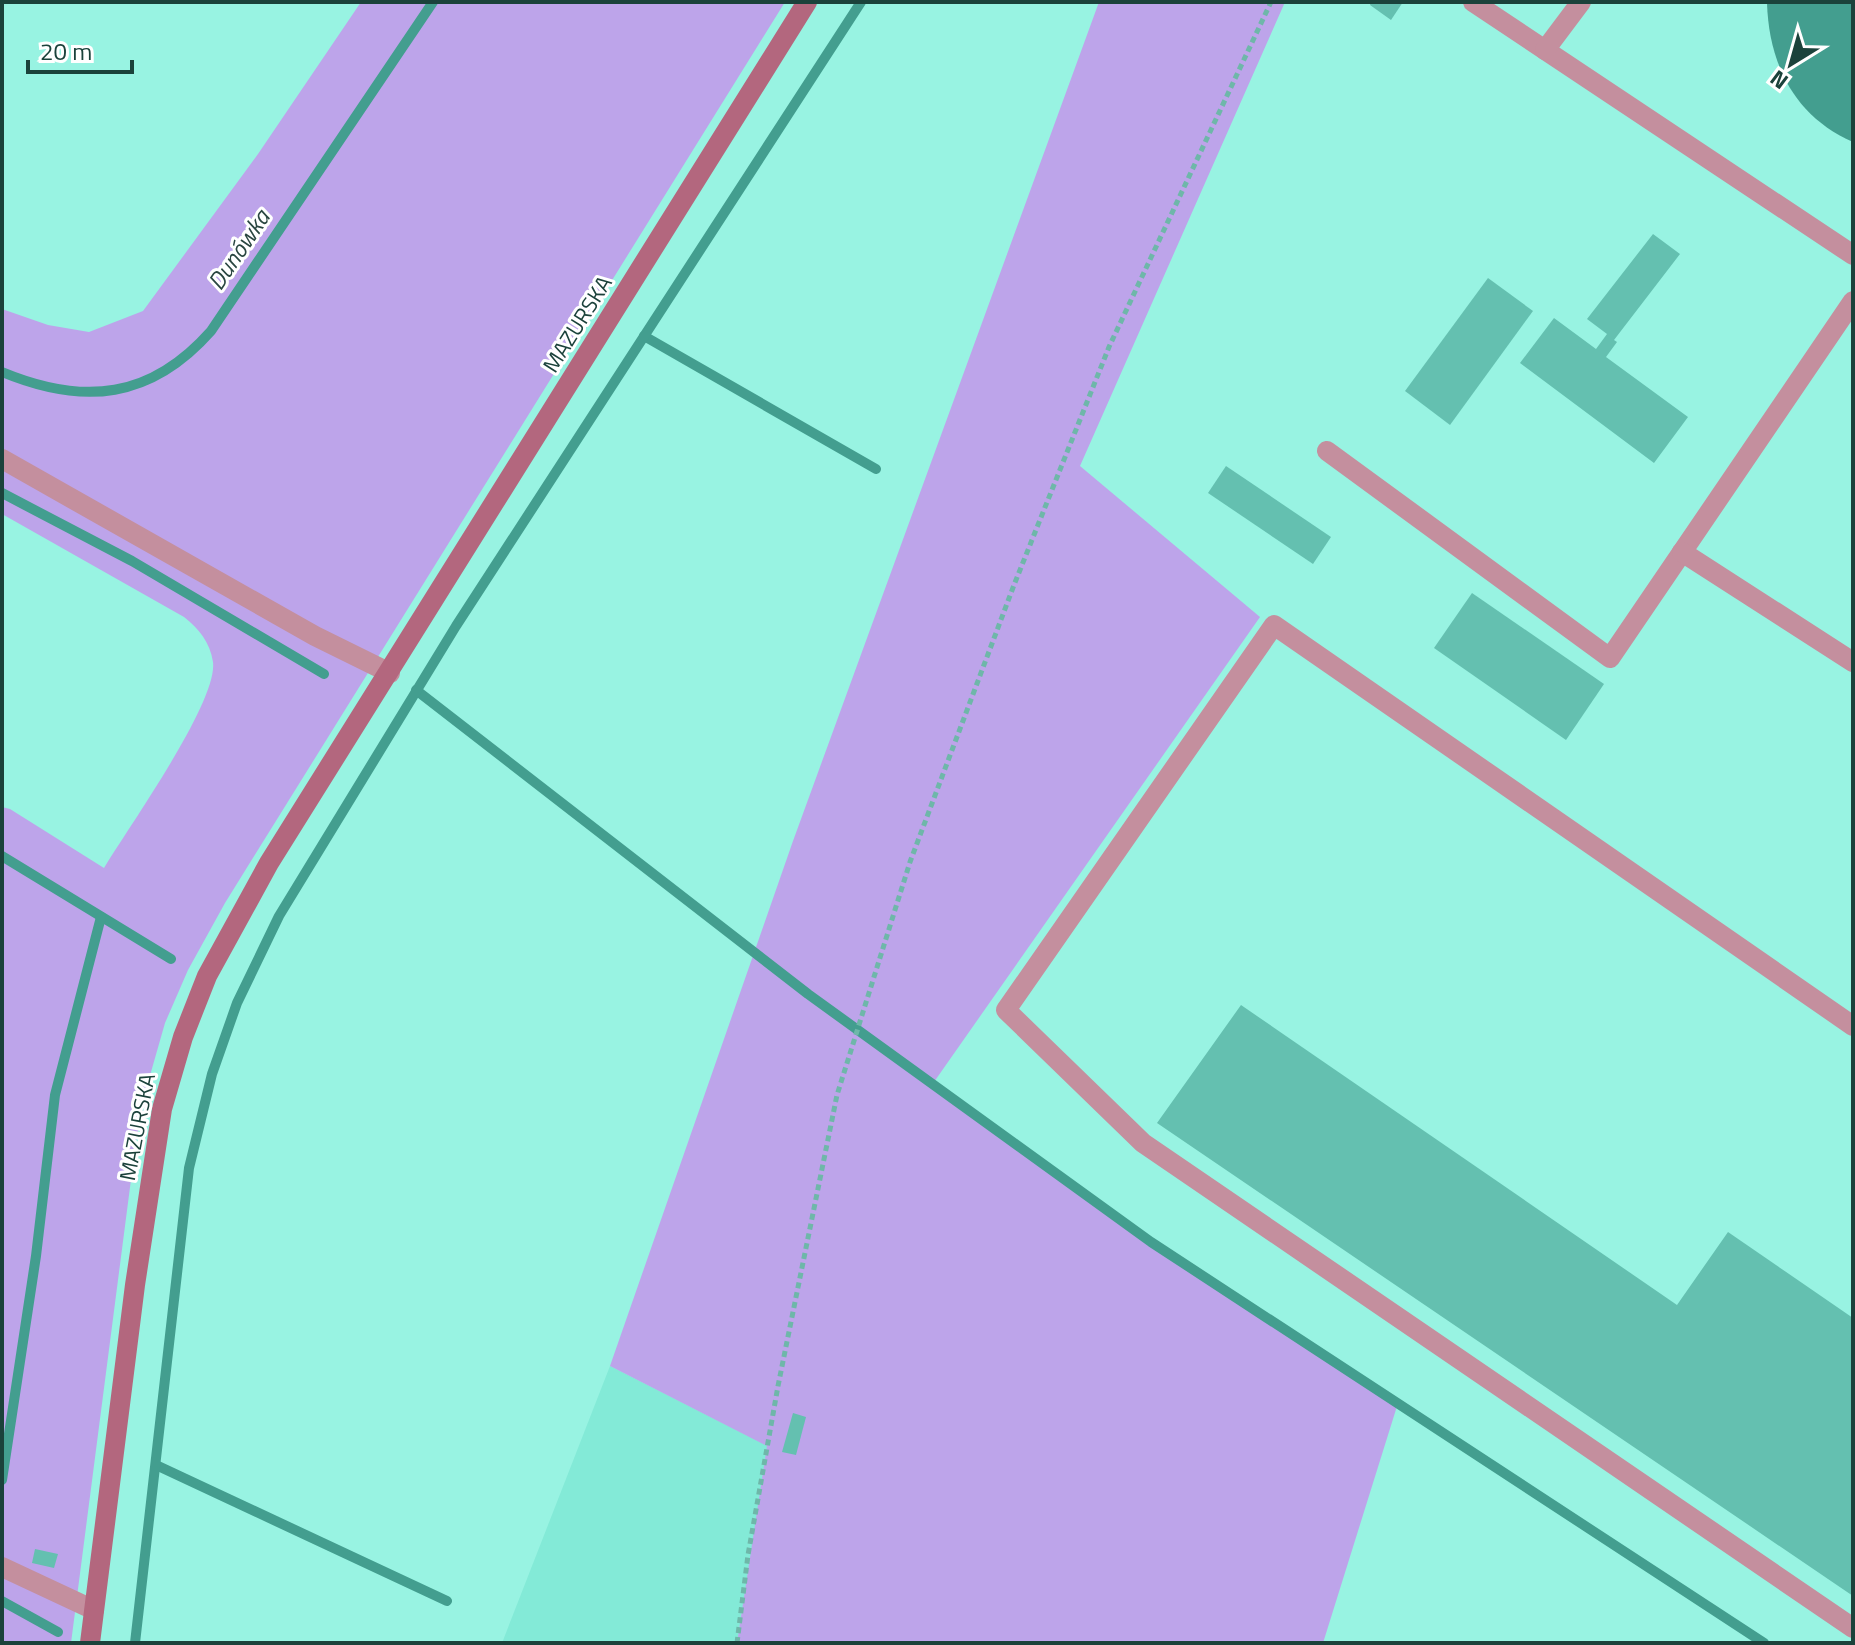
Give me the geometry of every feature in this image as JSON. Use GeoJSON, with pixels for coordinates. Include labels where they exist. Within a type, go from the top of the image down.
{"type":"FeatureCollection","features":[{"type":"Feature","properties":{"kind":"main road","name":"MAZURSKA"},"geometry":{"type":"LineString","coordinates":[[90,1643],[148,1193],[172,1071],[207,976],[269,863],[807,2]]}},
{"type":"Feature","properties":{"kind":"lane"},"geometry":{"type":"LineString","coordinates":[[1473,2],[1853,255]]}},
{"type":"Feature","properties":{"kind":"lane"},"geometry":{"type":"LineString","coordinates":[[1545,50],[1581,2]]}},
{"type":"Feature","properties":{"kind":"lane"},"geometry":{"type":"LineString","coordinates":[[1327,451],[1610,658],[1853,301]]}},
{"type":"Feature","properties":{"kind":"lane"},"geometry":{"type":"LineString","coordinates":[[2,459],[315,636],[390,673]]}},
{"type":"Feature","properties":{"kind":"lane"},"geometry":{"type":"LineString","coordinates":[[1682,552],[1853,662]]}},
{"type":"Feature","properties":{"kind":"lane"},"geometry":{"type":"LineString","coordinates":[[1853,1026],[1274,625],[1006,1010],[1143,1143],[1853,1628]]}},
{"type":"Feature","properties":{"kind":"lane"},"geometry":{"type":"LineString","coordinates":[[2,1567],[94,1610]]}},
{"type":"Feature","properties":{"kind":"path"},"geometry":{"type":"LineString","coordinates":[[737,1643],[776,1401],[837,1095],[910,862],[1109,347],[1271,2]]}},
{"type":"Feature","properties":{"kind":"shaded area"},"geometry":{"type":"Polygon","coordinates":[[[361,2],[785,2],[225,903],[188,970],[165,1023],[136,1141],[71,1643],[2,1643],[2,807],[104,868],[187,734],[211,681],[213,662],[203,636],[184,617],[2,514],[2,309],[48,325],[89,332],[143,311],[258,154],[361,2]]]}},
{"type":"Feature","properties":{"kind":"shaded area"},"geometry":{"type":"Polygon","coordinates":[[[1099,2],[1285,2],[1080,466],[1260,617],[934,1082],[1151,1242],[1398,1403],[1323,1643],[737,1643],[767,1446],[610,1366],[793,841],[1099,2]]]}},
{"type":"Feature","properties":{"kind":"shaded area"},"geometry":{"type":"Polygon","coordinates":[[[610,1366],[768,1446],[737,1643],[502,1643],[610,1366]]]}},
{"type":"Feature","properties":{"kind":"water"},"geometry":{"type":"Polygon","coordinates":[[[1853,2],[1853,142],[1815,118],[1789,86],[1773,47],[1767,3],[1853,2]]]}},
{"type":"Feature","properties":{"kind":"building"},"geometry":{"type":"Polygon","coordinates":[[[1371,2],[1403,2],[1391,20],[1370,5],[1371,2]]]}},
{"type":"Feature","properties":{"kind":"building"},"geometry":{"type":"Polygon","coordinates":[[[1653,234],[1680,254],[1614,340],[1617,342],[1606,357],[1688,417],[1654,463],[1520,363],[1554,318],[1596,349],[1607,334],[1587,319],[1653,234]]]}},
{"type":"Feature","properties":{"kind":"building"},"geometry":{"type":"Polygon","coordinates":[[[1488,278],[1533,311],[1450,425],[1405,391],[1488,278]]]}},
{"type":"Feature","properties":{"kind":"building"},"geometry":{"type":"Polygon","coordinates":[[[1226,466],[1331,537],[1313,564],[1208,493],[1226,466]]]}},
{"type":"Feature","properties":{"kind":"building"},"geometry":{"type":"Polygon","coordinates":[[[1472,593],[1604,684],[1566,740],[1434,648],[1472,593]]]}},
{"type":"Feature","properties":{"kind":"building"},"geometry":{"type":"Polygon","coordinates":[[[1241,1005],[1677,1305],[1728,1232],[1853,1318],[1853,1596],[1157,1123],[1241,1005]]]}},
{"type":"Feature","properties":{"kind":"building"},"geometry":{"type":"Polygon","coordinates":[[[793,1413],[806,1417],[796,1455],[782,1452],[793,1413]]]}},
{"type":"Feature","properties":{"kind":"building"},"geometry":{"type":"Polygon","coordinates":[[[35,1549],[58,1554],[54,1568],[32,1563],[35,1549]]]}},
{"type":"Feature","properties":{"kind":"waterway","name":"Dunówka"},"geometry":{"type":"LineString","coordinates":[[2,372],[61,390],[115,390],[165,371],[188,354],[211,331],[433,2]]}},
{"type":"Feature","properties":{"kind":"waterway"},"geometry":{"type":"LineString","coordinates":[[135,1643],[189,1168],[212,1074],[237,1003],[279,916],[456,626],[861,2]]}},
{"type":"Feature","properties":{"kind":"waterway"},"geometry":{"type":"LineString","coordinates":[[644,336],[876,469]]}},
{"type":"Feature","properties":{"kind":"waterway"},"geometry":{"type":"LineString","coordinates":[[2,493],[132,561],[324,674]]}},
{"type":"Feature","properties":{"kind":"waterway"},"geometry":{"type":"LineString","coordinates":[[416,690],[808,994],[1151,1242],[1764,1643]]}},
{"type":"Feature","properties":{"kind":"waterway"},"geometry":{"type":"LineString","coordinates":[[2,856],[171,959]]}},
{"type":"Feature","properties":{"kind":"waterway"},"geometry":{"type":"LineString","coordinates":[[2,1480],[36,1256],[55,1095],[101,917]]}},
{"type":"Feature","properties":{"kind":"waterway"},"geometry":{"type":"LineString","coordinates":[[156,1465],[447,1601]]}},
{"type":"Feature","properties":{"kind":"waterway"},"geometry":{"type":"LineString","coordinates":[[2,1601],[58,1632]]}}]}
